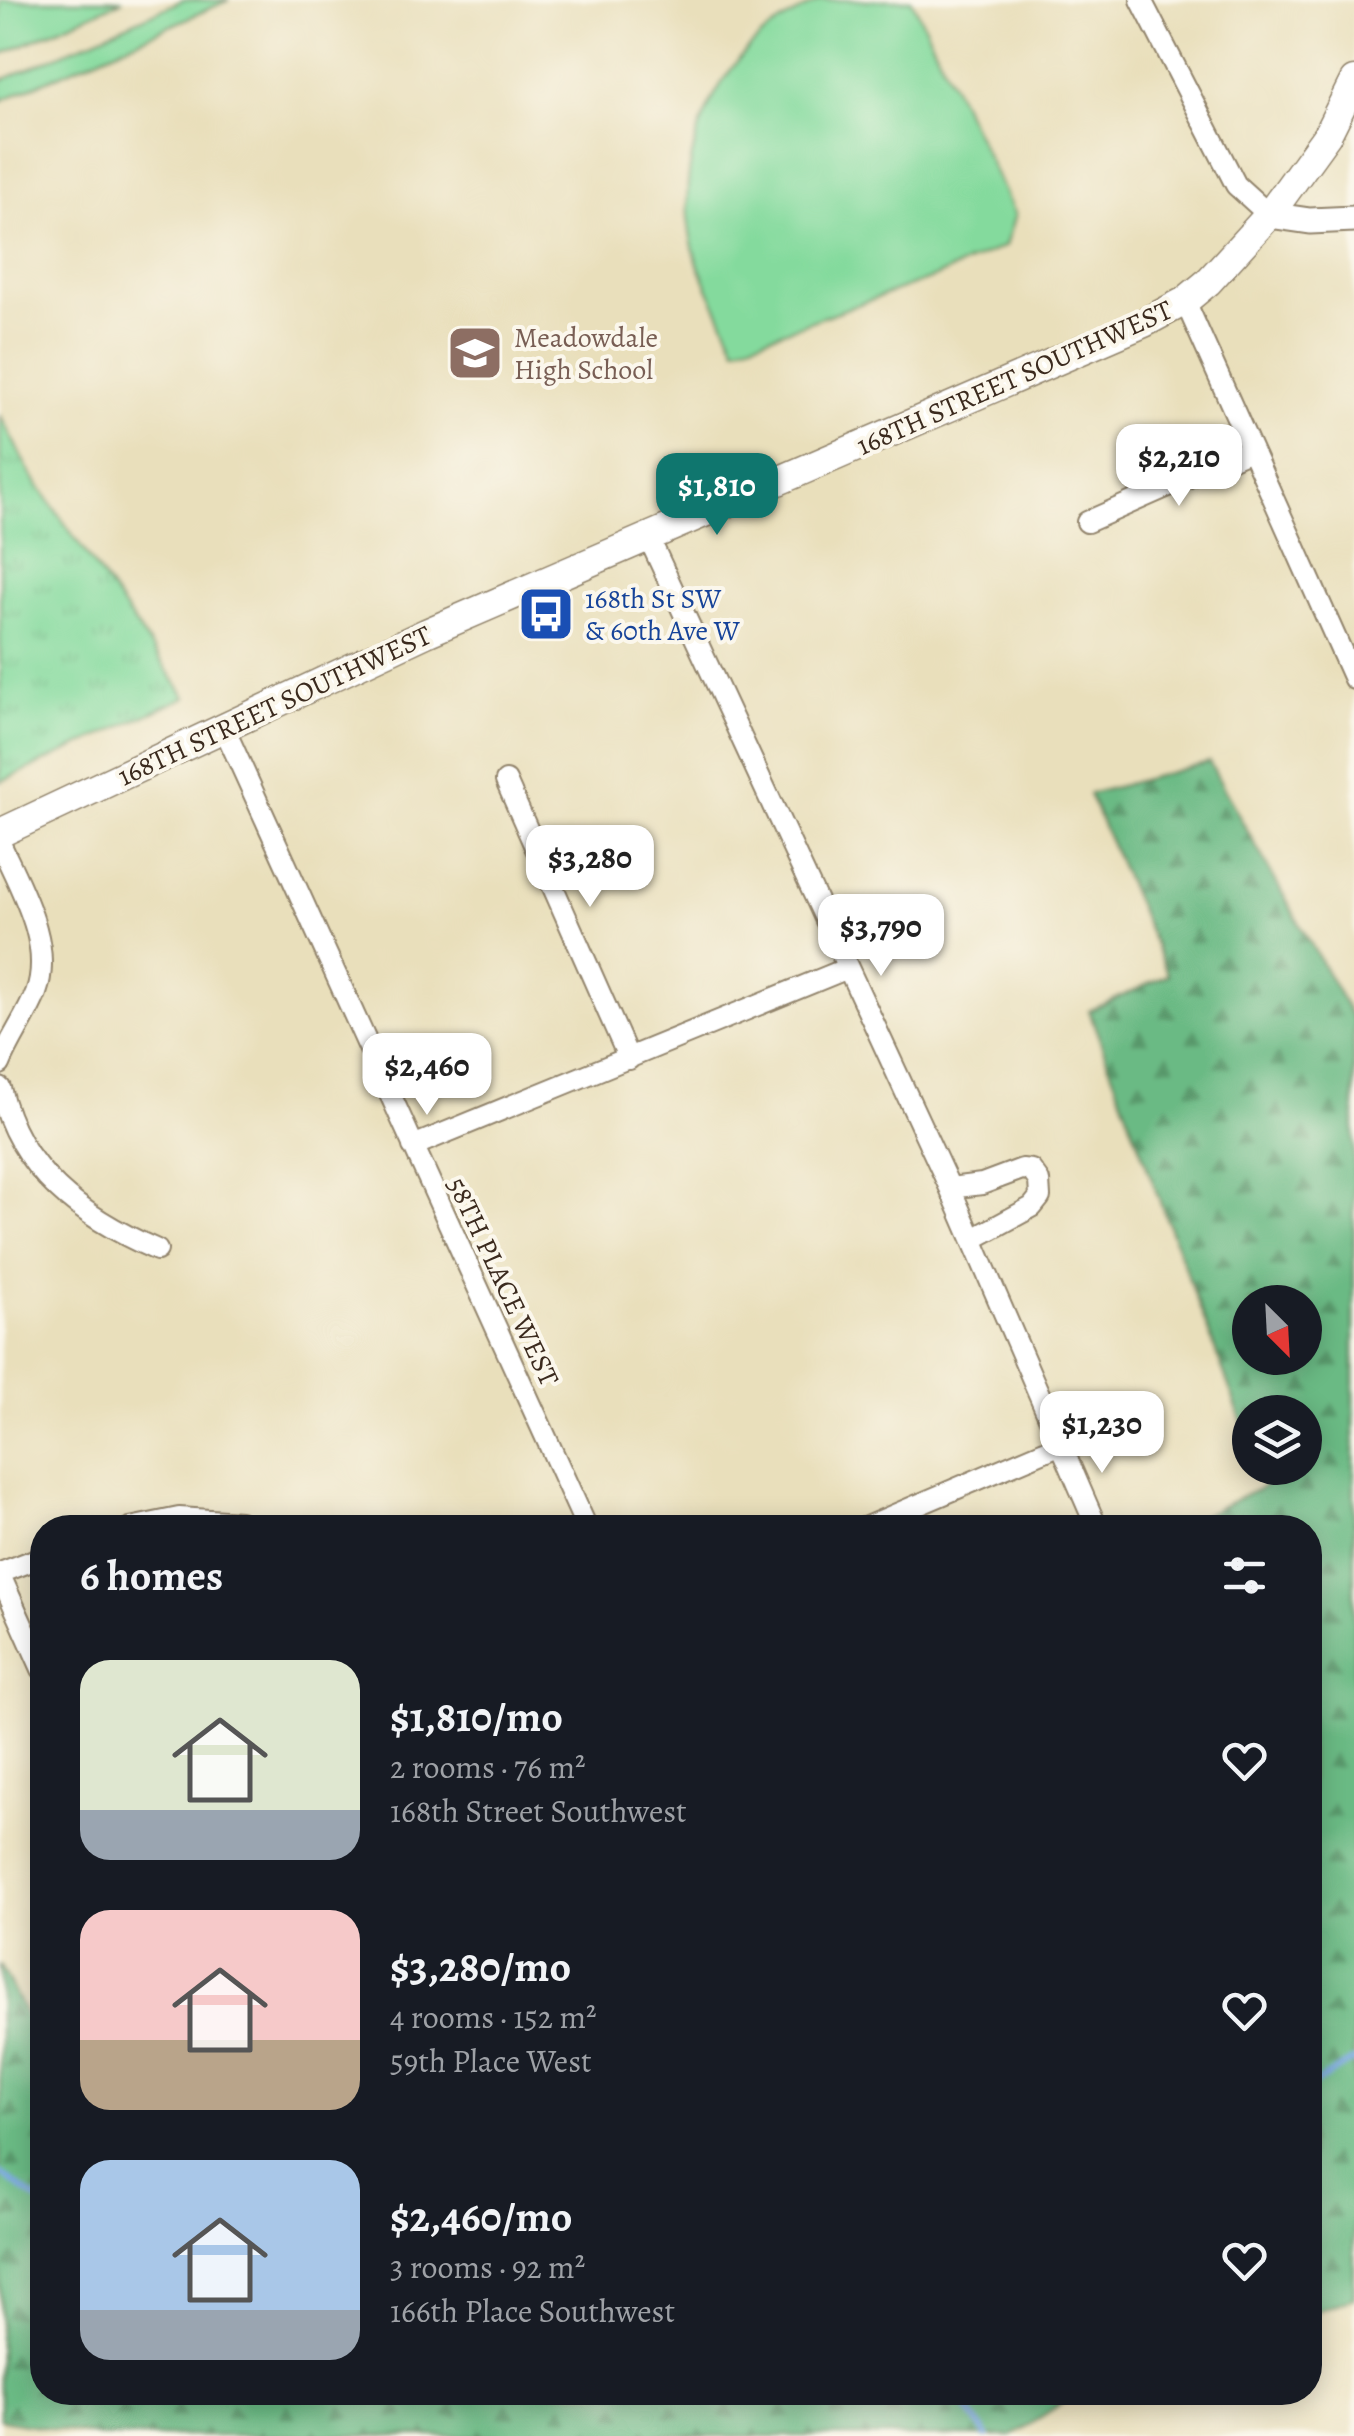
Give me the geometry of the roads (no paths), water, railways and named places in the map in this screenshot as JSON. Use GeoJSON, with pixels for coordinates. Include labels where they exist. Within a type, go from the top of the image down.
{"type":"FeatureCollection","features":[{"type":"Feature","properties":{"kind":"main road","name":"168TH STREET SOUTHWEST"},"geometry":{"type":"LineString","coordinates":[[0,834],[382,653],[1144,323],[1185,301],[1208,282],[1269,216],[1327,135],[1354,80]]}},
{"type":"Feature","properties":{"kind":"street"},"geometry":{"type":"LineString","coordinates":[[1142,0],[1236,185],[1269,216],[1354,219]]}},
{"type":"Feature","properties":{"kind":"street"},"geometry":{"type":"LineString","coordinates":[[1185,301],[1354,679]]}},
{"type":"Feature","properties":{"kind":"street"},"geometry":{"type":"LineString","coordinates":[[1087,522],[1250,450]]}},
{"type":"Feature","properties":{"kind":"street"},"geometry":{"type":"LineString","coordinates":[[648,536],[974,1239],[1091,1515]]}},
{"type":"Feature","properties":{"kind":"street","name":"58TH PLACE WEST"},"geometry":{"type":"LineString","coordinates":[[224,728],[581,1515]]}},
{"type":"Feature","properties":{"kind":"street"},"geometry":{"type":"LineString","coordinates":[[506,781],[629,1060]]}},
{"type":"Feature","properties":{"kind":"street"},"geometry":{"type":"LineString","coordinates":[[0,843],[27,902],[42,965],[35,994],[5,1037],[0,1064]]}},
{"type":"Feature","properties":{"kind":"street"},"geometry":{"type":"LineString","coordinates":[[413,1146],[848,968]]}},
{"type":"Feature","properties":{"kind":"street"},"geometry":{"type":"LineString","coordinates":[[0,1088],[8,1121],[22,1149],[55,1186],[72,1202],[157,1250]]}},
{"type":"Feature","properties":{"kind":"street"},"geometry":{"type":"LineString","coordinates":[[950,1188],[992,1181],[1022,1169],[1031,1170],[1039,1181],[1040,1197],[1032,1207],[974,1239]]}},
{"type":"Feature","properties":{"kind":"street"},"geometry":{"type":"LineString","coordinates":[[894,1515],[1061,1444]]}},
{"type":"Feature","properties":{"kind":"street"},"geometry":{"type":"LineString","coordinates":[[30,1562],[0,1574],[30,1642]]}},
{"type":"Feature","properties":{"kind":"waterway"},"geometry":{"type":"LineString","coordinates":[[1322,2079],[1354,2060]]}},
{"type":"Feature","properties":{"kind":"waterway"},"geometry":{"type":"LineString","coordinates":[[0,2173],[30,2194]]}},
{"type":"Feature","properties":{"kind":"waterway"},"geometry":{"type":"LineString","coordinates":[[964,2405],[987,2436]]}},
{"type":"Feature","properties":{"kind":"place","name":"Meadowdale High School"},"geometry":{"type":"Point","coordinates":[475,353]}},
{"type":"Feature","properties":{"kind":"place","name":"168th St SW & 60th Ave W"},"geometry":{"type":"Point","coordinates":[546,614]}}]}
